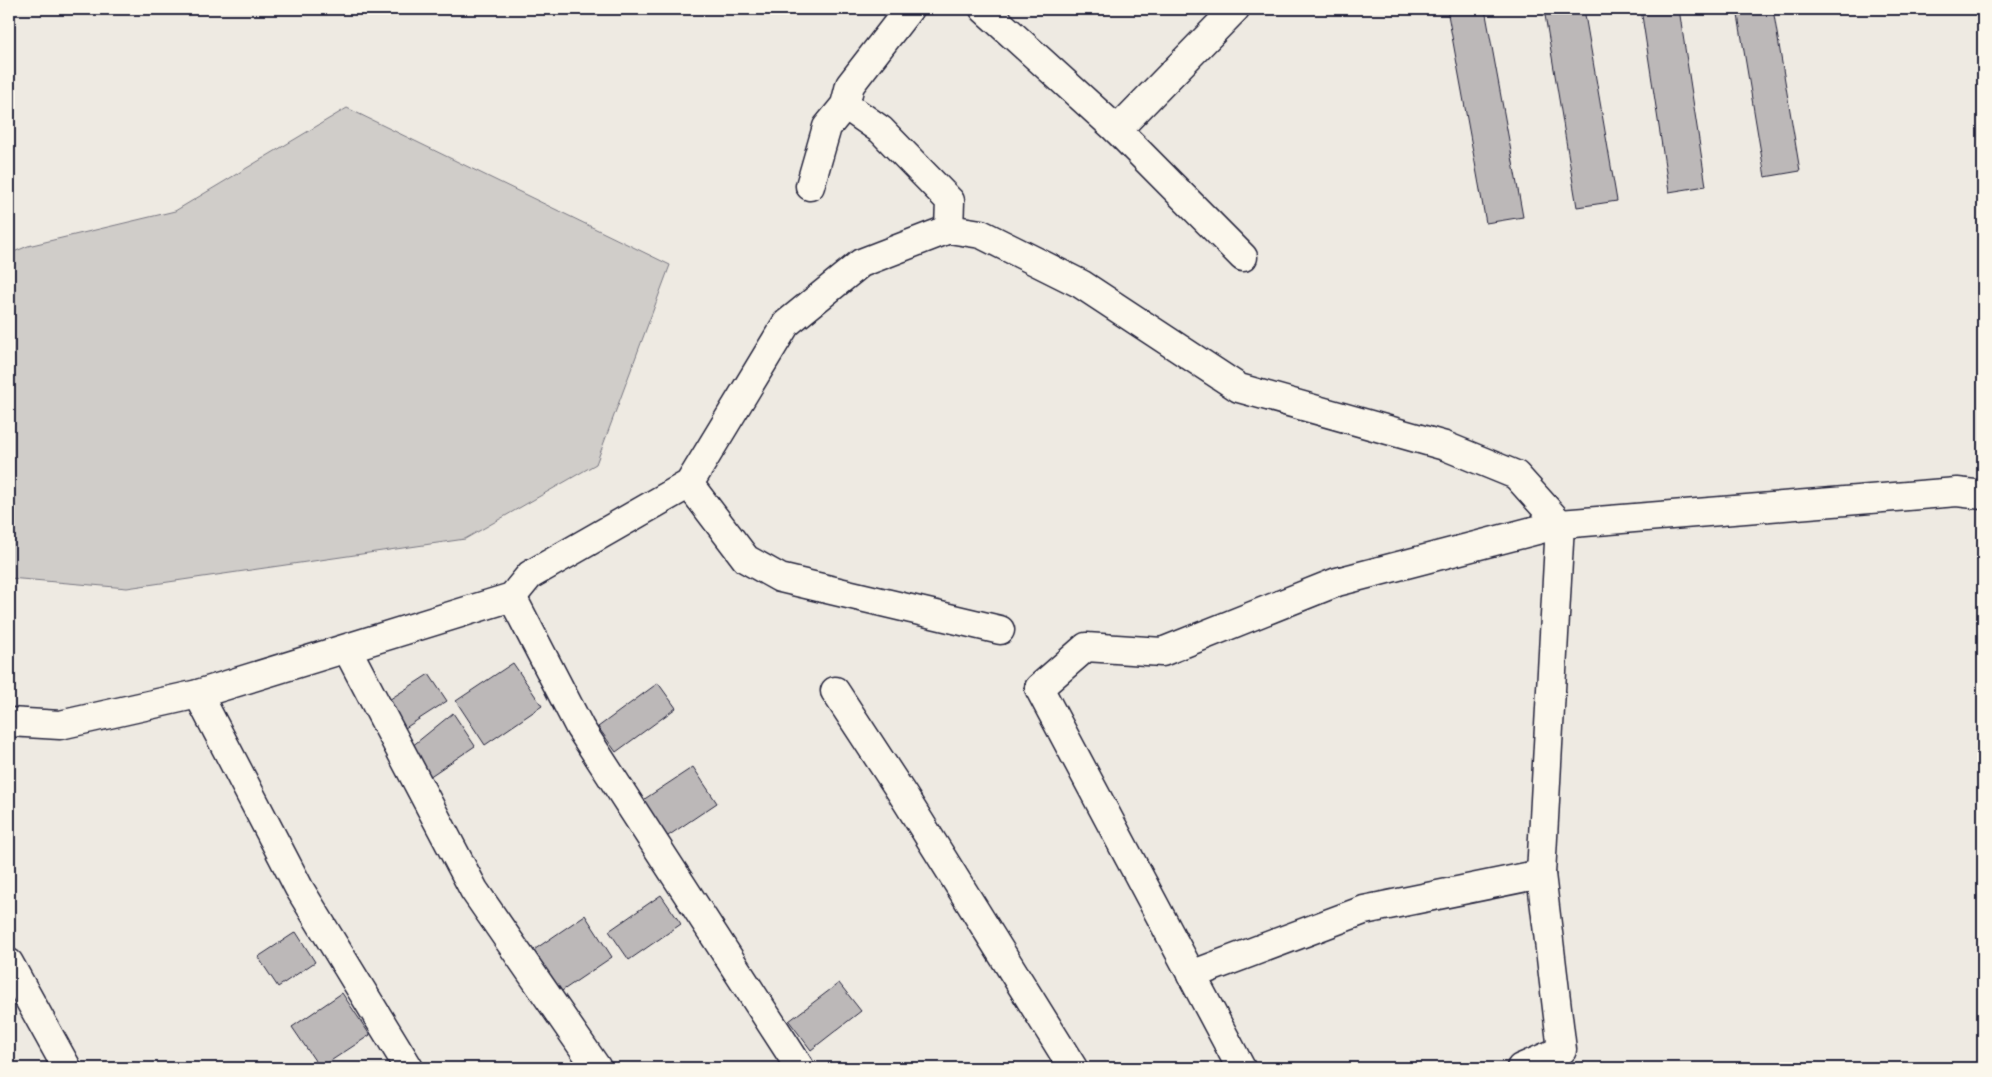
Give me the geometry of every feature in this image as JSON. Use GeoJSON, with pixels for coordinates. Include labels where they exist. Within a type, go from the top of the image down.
{"type":"FeatureCollection","features":[{"type":"Feature","properties":{"kind":"street"},"geometry":{"type":"LineString","coordinates":[[810,186],[827,126],[845,105],[850,85],[909,9]]}},
{"type":"Feature","properties":{"kind":"street"},"geometry":{"type":"LineString","coordinates":[[984,9],[1117,130],[1243,257]]}},
{"type":"Feature","properties":{"kind":"street"},"geometry":{"type":"LineString","coordinates":[[1117,130],[1235,9]]}},
{"type":"Feature","properties":{"kind":"street"},"geometry":{"type":"LineString","coordinates":[[845,105],[881,130],[950,201],[949,229]]}},
{"type":"Feature","properties":{"kind":"street"},"geometry":{"type":"LineString","coordinates":[[9,722],[60,725],[198,694],[512,596],[530,574],[689,484],[786,324],[861,263],[949,229],[981,234],[1081,284],[1239,388],[1444,446],[1516,475],[1560,524],[1540,874],[1562,1050],[1521,1068]]}},
{"type":"Feature","properties":{"kind":"street"},"geometry":{"type":"LineString","coordinates":[[689,484],[746,559],[780,578],[1000,630]]}},
{"type":"Feature","properties":{"kind":"street"},"geometry":{"type":"LineString","coordinates":[[1241,1068],[1039,688],[1086,647],[1162,652],[1336,582],[1560,524],[1957,492],[1983,496]]}},
{"type":"Feature","properties":{"kind":"street"},"geometry":{"type":"LineString","coordinates":[[512,596],[580,728],[800,1068]]}},
{"type":"Feature","properties":{"kind":"street"},"geometry":{"type":"LineString","coordinates":[[347,649],[474,890],[597,1068]]}},
{"type":"Feature","properties":{"kind":"street"},"geometry":{"type":"LineString","coordinates":[[835,691],[909,803],[1073,1068]]}},
{"type":"Feature","properties":{"kind":"street"},"geometry":{"type":"LineString","coordinates":[[198,694],[300,888],[409,1068]]}},
{"type":"Feature","properties":{"kind":"street"},"geometry":{"type":"LineString","coordinates":[[1191,975],[1364,910],[1540,874]]}},
{"type":"Feature","properties":{"kind":"street"},"geometry":{"type":"LineString","coordinates":[[9,963],[67,1068]]}},
{"type":"Feature","properties":{"kind":"shaded area"},"geometry":{"type":"Polygon","coordinates":[[[347,108],[670,265],[596,464],[465,539],[127,588],[9,578],[9,254],[28,246],[175,211],[347,108]]]}},
{"type":"Feature","properties":{"kind":"building"},"geometry":{"type":"Polygon","coordinates":[[[1447,9],[1485,9],[1523,217],[1486,223],[1447,9]]]}},
{"type":"Feature","properties":{"kind":"building"},"geometry":{"type":"Polygon","coordinates":[[[1544,9],[1584,9],[1617,201],[1577,207],[1544,9]]]}},
{"type":"Feature","properties":{"kind":"building"},"geometry":{"type":"Polygon","coordinates":[[[1641,9],[1679,9],[1706,186],[1669,192],[1641,9]]]}},
{"type":"Feature","properties":{"kind":"building"},"geometry":{"type":"Polygon","coordinates":[[[1737,9],[1773,9],[1800,171],[1765,177],[1737,9]]]}},
{"type":"Feature","properties":{"kind":"building"},"geometry":{"type":"Polygon","coordinates":[[[513,663],[542,706],[485,745],[456,701],[513,663]]]}},
{"type":"Feature","properties":{"kind":"building"},"geometry":{"type":"Polygon","coordinates":[[[429,674],[447,701],[399,732],[381,705],[429,674]]]}},
{"type":"Feature","properties":{"kind":"building"},"geometry":{"type":"Polygon","coordinates":[[[658,683],[676,708],[616,752],[598,727],[658,683]]]}},
{"type":"Feature","properties":{"kind":"building"},"geometry":{"type":"Polygon","coordinates":[[[453,713],[475,746],[426,779],[411,747],[453,713]]]}},
{"type":"Feature","properties":{"kind":"building"},"geometry":{"type":"Polygon","coordinates":[[[693,767],[717,803],[659,842],[634,806],[693,767]]]}},
{"type":"Feature","properties":{"kind":"building"},"geometry":{"type":"Polygon","coordinates":[[[661,895],[681,924],[629,960],[609,931],[661,895]]]}},
{"type":"Feature","properties":{"kind":"building"},"geometry":{"type":"Polygon","coordinates":[[[585,915],[612,957],[553,997],[525,956],[585,915]]]}},
{"type":"Feature","properties":{"kind":"building"},"geometry":{"type":"Polygon","coordinates":[[[296,932],[315,962],[278,987],[258,957],[296,932]]]}},
{"type":"Feature","properties":{"kind":"building"},"geometry":{"type":"Polygon","coordinates":[[[839,983],[861,1011],[811,1050],[789,1021],[839,983]]]}},
{"type":"Feature","properties":{"kind":"building"},"geometry":{"type":"Polygon","coordinates":[[[342,993],[370,1035],[320,1068],[292,1027],[342,993]]]}}]}
